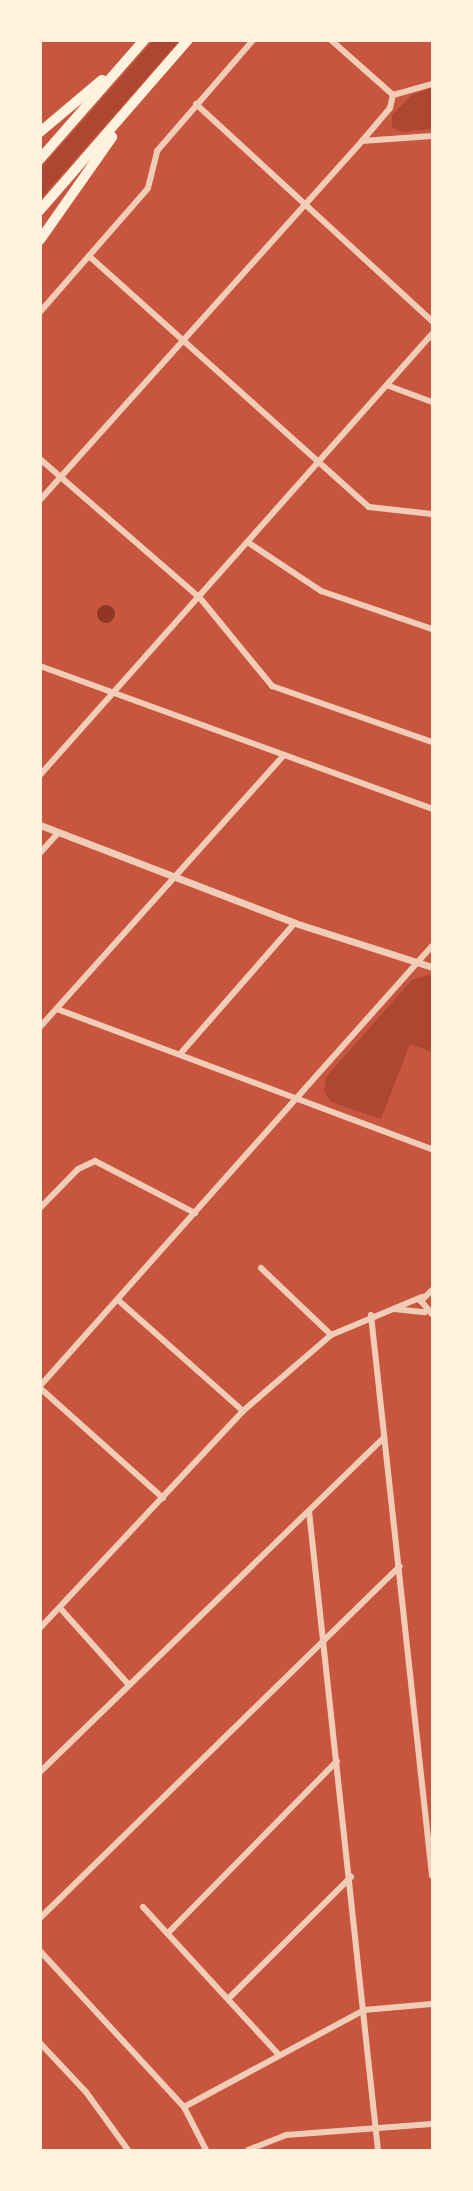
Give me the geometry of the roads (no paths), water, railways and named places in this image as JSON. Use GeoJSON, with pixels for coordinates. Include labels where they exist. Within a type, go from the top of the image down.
{"type":"FeatureCollection","features":[{"type":"Feature","properties":{"kind":"highway"},"geometry":{"type":"LineString","coordinates":[[40,159],[144,40]]}},
{"type":"Feature","properties":{"kind":"highway"},"geometry":{"type":"LineString","coordinates":[[40,210],[188,40]]}},
{"type":"Feature","properties":{"kind":"highway"},"geometry":{"type":"LineString","coordinates":[[40,132],[130,57]]}},
{"type":"Feature","properties":{"kind":"highway"},"geometry":{"type":"LineString","coordinates":[[40,240],[148,85]]}},
{"type":"Feature","properties":{"kind":"street"},"geometry":{"type":"LineString","coordinates":[[40,312],[148,188],[157,151],[253,40]]}},
{"type":"Feature","properties":{"kind":"street"},"geometry":{"type":"LineString","coordinates":[[331,40],[393,95]]}},
{"type":"Feature","properties":{"kind":"street"},"geometry":{"type":"LineString","coordinates":[[393,95],[432,84]]}},
{"type":"Feature","properties":{"kind":"street"},"geometry":{"type":"LineString","coordinates":[[40,500],[362,141],[390,108],[393,95]]}},
{"type":"Feature","properties":{"kind":"street"},"geometry":{"type":"LineString","coordinates":[[196,104],[304,206],[432,321]]}},
{"type":"Feature","properties":{"kind":"street"},"geometry":{"type":"LineString","coordinates":[[362,141],[432,136]]}},
{"type":"Feature","properties":{"kind":"street"},"geometry":{"type":"LineString","coordinates":[[89,256],[378,512],[432,514]]}},
{"type":"Feature","properties":{"kind":"street"},"geometry":{"type":"LineString","coordinates":[[40,775],[116,693],[432,334]]}},
{"type":"Feature","properties":{"kind":"street"},"geometry":{"type":"LineString","coordinates":[[388,386],[432,402]]}},
{"type":"Feature","properties":{"kind":"street"},"geometry":{"type":"LineString","coordinates":[[40,459],[200,598],[273,686],[432,742]]}},
{"type":"Feature","properties":{"kind":"street"},"geometry":{"type":"LineString","coordinates":[[249,543],[321,591],[432,629]]}},
{"type":"Feature","properties":{"kind":"street"},"geometry":{"type":"LineString","coordinates":[[40,666],[432,809]]}},
{"type":"Feature","properties":{"kind":"street"},"geometry":{"type":"LineString","coordinates":[[40,1027],[283,756]]}},
{"type":"Feature","properties":{"kind":"street"},"geometry":{"type":"LineString","coordinates":[[40,825],[296,923],[432,967]]}},
{"type":"Feature","properties":{"kind":"street"},"geometry":{"type":"LineString","coordinates":[[40,852],[59,832]]}},
{"type":"Feature","properties":{"kind":"street"},"geometry":{"type":"LineString","coordinates":[[181,1053],[296,923]]}},
{"type":"Feature","properties":{"kind":"street"},"geometry":{"type":"LineString","coordinates":[[163,1498],[40,1387],[298,1101],[432,946]]}},
{"type":"Feature","properties":{"kind":"street"},"geometry":{"type":"LineString","coordinates":[[57,1009],[181,1053],[298,1101],[432,1149]]}},
{"type":"Feature","properties":{"kind":"street"},"geometry":{"type":"LineString","coordinates":[[40,1208],[78,1168],[95,1161],[195,1213]]}},
{"type":"Feature","properties":{"kind":"street"},"geometry":{"type":"LineString","coordinates":[[261,1268],[332,1335]]}},
{"type":"Feature","properties":{"kind":"street"},"geometry":{"type":"LineString","coordinates":[[40,1628],[243,1411],[332,1335],[371,1315],[422,1297],[432,1290]]}},
{"type":"Feature","properties":{"kind":"street"},"geometry":{"type":"LineString","coordinates":[[390,1309],[429,1313],[422,1297]]}},
{"type":"Feature","properties":{"kind":"street"},"geometry":{"type":"LineString","coordinates":[[118,1300],[243,1411]]}},
{"type":"Feature","properties":{"kind":"street"},"geometry":{"type":"LineString","coordinates":[[371,1315],[432,1876]]}},
{"type":"Feature","properties":{"kind":"street"},"geometry":{"type":"LineString","coordinates":[[40,1772],[384,1437]]}},
{"type":"Feature","properties":{"kind":"street"},"geometry":{"type":"LineString","coordinates":[[309,1511],[351,1877],[378,2151]]}},
{"type":"Feature","properties":{"kind":"street"},"geometry":{"type":"LineString","coordinates":[[40,1918],[400,1566]]}},
{"type":"Feature","properties":{"kind":"street"},"geometry":{"type":"LineString","coordinates":[[60,1608],[129,1685]]}},
{"type":"Feature","properties":{"kind":"street"},"geometry":{"type":"LineString","coordinates":[[168,1934],[337,1761]]}},
{"type":"Feature","properties":{"kind":"street"},"geometry":{"type":"LineString","coordinates":[[228,1998],[351,1877]]}},
{"type":"Feature","properties":{"kind":"street"},"geometry":{"type":"LineString","coordinates":[[142,1907],[278,2055]]}},
{"type":"Feature","properties":{"kind":"street"},"geometry":{"type":"LineString","coordinates":[[40,1951],[184,2107],[206,2151]]}},
{"type":"Feature","properties":{"kind":"street"},"geometry":{"type":"LineString","coordinates":[[184,2107],[364,2010],[432,2004]]}},
{"type":"Feature","properties":{"kind":"street"},"geometry":{"type":"LineString","coordinates":[[40,2043],[112,2124],[128,2151]]}},
{"type":"Feature","properties":{"kind":"street"},"geometry":{"type":"LineString","coordinates":[[248,2151],[286,2135],[432,2124]]}}]}
